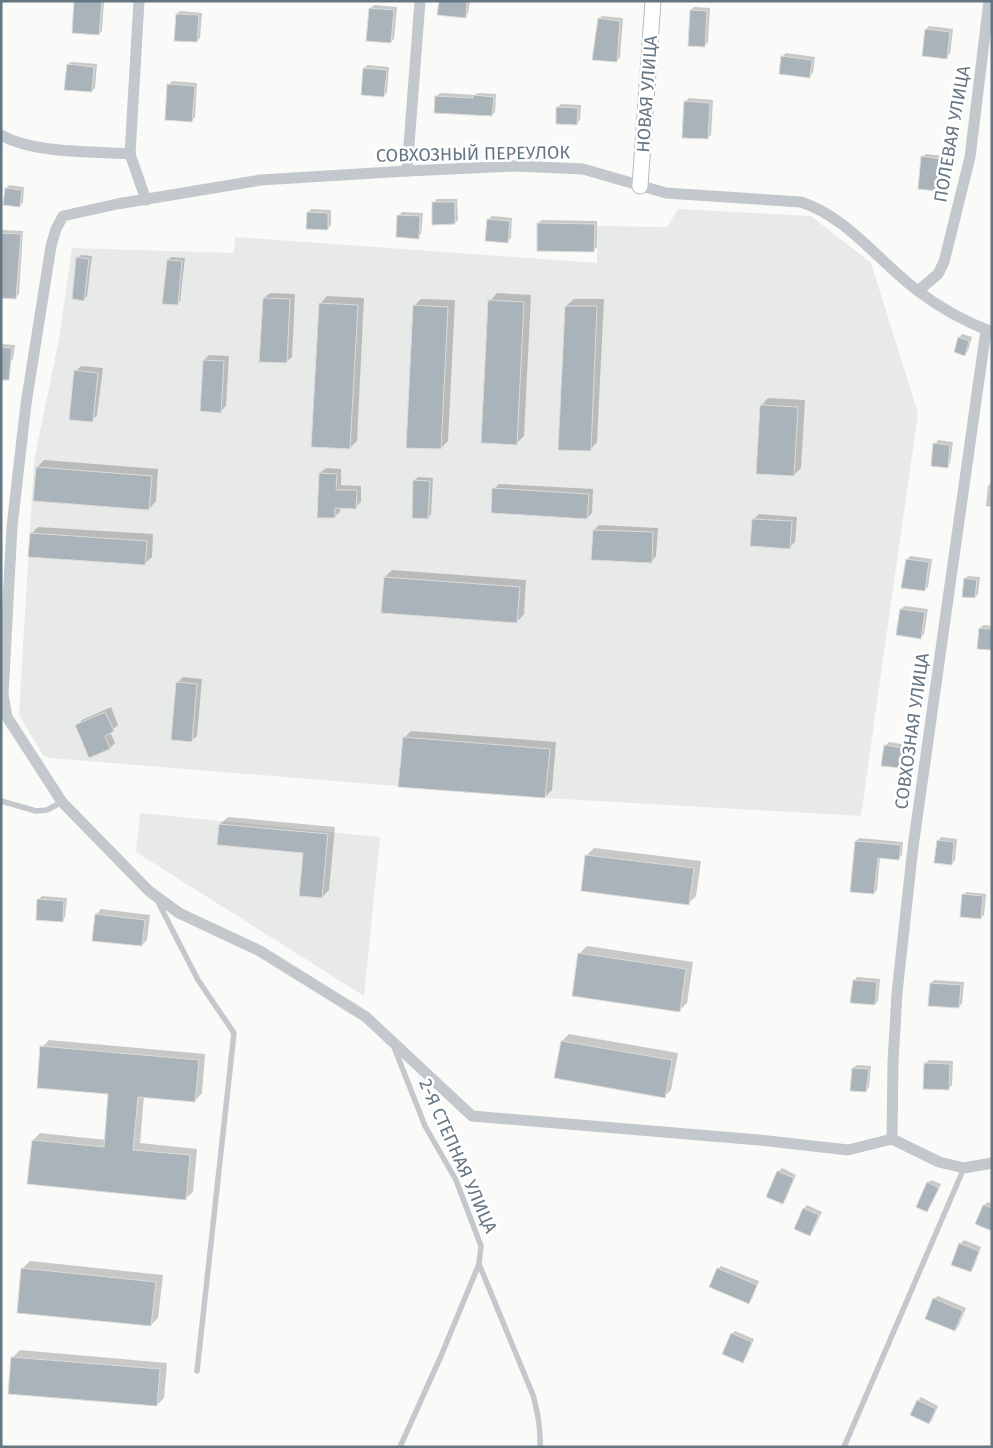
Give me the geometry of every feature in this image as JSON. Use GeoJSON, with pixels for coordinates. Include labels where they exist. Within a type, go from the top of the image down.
{"type":"FeatureCollection","features":[{"type":"Feature","properties":{"kind":"street"},"geometry":{"type":"LineString","coordinates":[[139,1],[130,154],[146,200]]}},
{"type":"Feature","properties":{"kind":"street"},"geometry":{"type":"LineString","coordinates":[[407,171],[420,1]]}},
{"type":"Feature","properties":{"kind":"street","name":"НОВАЯ УЛИЦА"},"geometry":{"type":"LineString","coordinates":[[640,186],[653,1]]}},
{"type":"Feature","properties":{"kind":"street","name":"ПОЛЕВАЯ УЛИЦА"},"geometry":{"type":"LineString","coordinates":[[918,291],[938,274],[946,252],[970,157],[988,25],[989,1]]}},
{"type":"Feature","properties":{"kind":"street"},"geometry":{"type":"LineString","coordinates":[[1,135],[16,143],[32,147],[130,154]]}},
{"type":"Feature","properties":{"kind":"street","name":"СОВХОЗНЫЙ ПЕРЕУЛОК"},"geometry":{"type":"LineString","coordinates":[[62,802],[7,717],[3,695],[12,526],[26,404],[51,246],[56,229],[63,216],[108,206],[261,180],[515,166],[583,169],[666,194],[801,202],[818,207],[839,221],[918,291],[944,308],[989,331]]}},
{"type":"Feature","properties":{"kind":"street","name":"СОВХОЗНАЯ УЛИЦА"},"geometry":{"type":"LineString","coordinates":[[892,1139],[893,1062],[897,993],[913,847],[989,331]]}},
{"type":"Feature","properties":{"kind":"street"},"geometry":{"type":"LineString","coordinates":[[62,802],[156,898],[179,913],[260,950],[366,1017],[472,1116],[749,1139],[848,1150],[892,1139],[940,1162],[964,1168],[992,1163]]}},
{"type":"Feature","properties":{"kind":"lane"},"geometry":{"type":"LineString","coordinates":[[1,801],[36,811],[47,810],[62,802]]}},
{"type":"Feature","properties":{"kind":"lane"},"geometry":{"type":"LineString","coordinates":[[156,898],[198,980],[234,1033],[196,1372]]}},
{"type":"Feature","properties":{"kind":"lane","name":"2-Я СТЕПНАЯ УЛИЦА"},"geometry":{"type":"LineString","coordinates":[[393,1042],[425,1126],[456,1180],[482,1246],[479,1264],[441,1356],[400,1447]]}},
{"type":"Feature","properties":{"kind":"lane"},"geometry":{"type":"LineString","coordinates":[[844,1447],[964,1168]]}},
{"type":"Feature","properties":{"kind":"lane"},"geometry":{"type":"LineString","coordinates":[[479,1264],[533,1395],[538,1414],[540,1447]]}},
{"type":"Feature","properties":{"kind":"shaded area"},"geometry":{"type":"Polygon","coordinates":[[[678,209],[811,216],[871,263],[918,413],[861,816],[545,798],[50,758],[43,755],[19,715],[34,461],[59,339],[72,248],[234,253],[235,237],[597,263],[597,226],[667,227],[678,209]]]}},
{"type":"Feature","properties":{"kind":"shaded area"},"geometry":{"type":"Polygon","coordinates":[[[140,813],[380,837],[364,996],[136,852],[140,813]]]}},
{"type":"Feature","properties":{"kind":"building"},"geometry":{"type":"Polygon","coordinates":[[[74,1],[102,1],[99,35],[72,33],[74,1]]]}},
{"type":"Feature","properties":{"kind":"building"},"geometry":{"type":"Polygon","coordinates":[[[439,1],[467,1],[466,18],[437,15],[439,1]]]}},
{"type":"Feature","properties":{"kind":"building"},"geometry":{"type":"Polygon","coordinates":[[[369,8],[394,10],[391,43],[366,41],[369,8]]]}},
{"type":"Feature","properties":{"kind":"building"},"geometry":{"type":"Polygon","coordinates":[[[690,10],[707,11],[705,47],[688,46],[690,10]]]}},
{"type":"Feature","properties":{"kind":"building"},"geometry":{"type":"Polygon","coordinates":[[[176,14],[199,15],[197,42],[174,41],[176,14]]]}},
{"type":"Feature","properties":{"kind":"building"},"geometry":{"type":"Polygon","coordinates":[[[598,18],[620,21],[617,62],[592,60],[598,18]]]}},
{"type":"Feature","properties":{"kind":"building"},"geometry":{"type":"Polygon","coordinates":[[[925,29],[950,32],[947,59],[922,56],[925,29]]]}},
{"type":"Feature","properties":{"kind":"building"},"geometry":{"type":"Polygon","coordinates":[[[781,56],[812,60],[810,78],[779,74],[781,56]]]}},
{"type":"Feature","properties":{"kind":"building"},"geometry":{"type":"Polygon","coordinates":[[[67,64],[94,67],[92,92],[64,90],[67,64]]]}},
{"type":"Feature","properties":{"kind":"building"},"geometry":{"type":"Polygon","coordinates":[[[363,68],[387,70],[384,97],[361,95],[363,68]]]}},
{"type":"Feature","properties":{"kind":"building"},"geometry":{"type":"Polygon","coordinates":[[[167,84],[195,86],[192,122],[165,120],[167,84]]]}},
{"type":"Feature","properties":{"kind":"building"},"geometry":{"type":"Polygon","coordinates":[[[473,95],[494,97],[492,116],[434,113],[435,96],[473,98],[473,95]]]}},
{"type":"Feature","properties":{"kind":"building"},"geometry":{"type":"Polygon","coordinates":[[[684,101],[710,103],[708,139],[682,138],[684,101]]]}},
{"type":"Feature","properties":{"kind":"building"},"geometry":{"type":"Polygon","coordinates":[[[556,107],[578,108],[577,125],[556,124],[556,107]]]}},
{"type":"Feature","properties":{"kind":"building"},"geometry":{"type":"Polygon","coordinates":[[[921,156],[940,159],[937,191],[918,189],[921,156]]]}},
{"type":"Feature","properties":{"kind":"building"},"geometry":{"type":"Polygon","coordinates":[[[5,188],[22,190],[20,207],[3,205],[5,188]]]}},
{"type":"Feature","properties":{"kind":"building"},"geometry":{"type":"Polygon","coordinates":[[[432,202],[455,202],[455,224],[432,225],[432,202]]]}},
{"type":"Feature","properties":{"kind":"building"},"geometry":{"type":"Polygon","coordinates":[[[307,212],[328,213],[328,230],[306,229],[307,212]]]}},
{"type":"Feature","properties":{"kind":"building"},"geometry":{"type":"Polygon","coordinates":[[[397,215],[420,216],[419,239],[396,237],[397,215]]]}},
{"type":"Feature","properties":{"kind":"building"},"geometry":{"type":"Polygon","coordinates":[[[487,219],[510,221],[508,243],[485,241],[487,219]]]}},
{"type":"Feature","properties":{"kind":"building"},"geometry":{"type":"Polygon","coordinates":[[[537,223],[595,224],[594,252],[537,251],[537,223]]]}},
{"type":"Feature","properties":{"kind":"building"},"geometry":{"type":"Polygon","coordinates":[[[1,233],[21,234],[16,299],[1,298],[1,233]]]}},
{"type":"Feature","properties":{"kind":"building"},"geometry":{"type":"Polygon","coordinates":[[[76,257],[89,259],[84,301],[72,299],[76,257]]]}},
{"type":"Feature","properties":{"kind":"building"},"geometry":{"type":"Polygon","coordinates":[[[167,260],[182,261],[178,305],[162,304],[167,260]]]}},
{"type":"Feature","properties":{"kind":"building"},"geometry":{"type":"Polygon","coordinates":[[[263,298],[290,299],[287,363],[259,362],[263,298]]]}},
{"type":"Feature","properties":{"kind":"building"},"geometry":{"type":"Polygon","coordinates":[[[488,300],[524,302],[517,445],[481,443],[488,300]]]}},
{"type":"Feature","properties":{"kind":"building"},"geometry":{"type":"Polygon","coordinates":[[[319,303],[358,305],[350,449],[311,447],[319,303]]]}},
{"type":"Feature","properties":{"kind":"building"},"geometry":{"type":"Polygon","coordinates":[[[413,305],[448,307],[441,449],[406,448],[413,305]]]}},
{"type":"Feature","properties":{"kind":"building"},"geometry":{"type":"Polygon","coordinates":[[[565,306],[597,306],[591,451],[558,450],[565,306]]]}},
{"type":"Feature","properties":{"kind":"building"},"geometry":{"type":"Polygon","coordinates":[[[958,337],[969,341],[965,356],[954,352],[958,337]]]}},
{"type":"Feature","properties":{"kind":"building"},"geometry":{"type":"Polygon","coordinates":[[[1,347],[12,348],[9,380],[1,380],[1,347]]]}},
{"type":"Feature","properties":{"kind":"building"},"geometry":{"type":"Polygon","coordinates":[[[203,360],[224,361],[221,413],[200,411],[203,360]]]}},
{"type":"Feature","properties":{"kind":"building"},"geometry":{"type":"Polygon","coordinates":[[[74,370],[98,373],[93,422],[69,420],[74,370]]]}},
{"type":"Feature","properties":{"kind":"building"},"geometry":{"type":"Polygon","coordinates":[[[760,405],[798,407],[794,476],[756,474],[760,405]]]}},
{"type":"Feature","properties":{"kind":"building"},"geometry":{"type":"Polygon","coordinates":[[[933,443],[950,445],[948,468],[931,466],[933,443]]]}},
{"type":"Feature","properties":{"kind":"building"},"geometry":{"type":"Polygon","coordinates":[[[36,467],[152,476],[149,510],[33,501],[36,467]]]}},
{"type":"Feature","properties":{"kind":"building"},"geometry":{"type":"Polygon","coordinates":[[[319,473],[337,474],[336,490],[357,490],[356,509],[335,508],[335,518],[317,518],[319,473]]]}},
{"type":"Feature","properties":{"kind":"building"},"geometry":{"type":"Polygon","coordinates":[[[413,480],[430,481],[428,519],[412,518],[413,480]]]}},
{"type":"Feature","properties":{"kind":"building"},"geometry":{"type":"Polygon","coordinates":[[[492,488],[589,494],[587,519],[491,513],[492,488]]]}},
{"type":"Feature","properties":{"kind":"building"},"geometry":{"type":"Polygon","coordinates":[[[752,519],[792,521],[790,549],[750,546],[752,519]]]}},
{"type":"Feature","properties":{"kind":"building"},"geometry":{"type":"Polygon","coordinates":[[[593,530],[653,532],[652,563],[591,560],[593,530]]]}},
{"type":"Feature","properties":{"kind":"building"},"geometry":{"type":"Polygon","coordinates":[[[30,533],[147,541],[145,565],[28,557],[30,533]]]}},
{"type":"Feature","properties":{"kind":"building"},"geometry":{"type":"Polygon","coordinates":[[[906,559],[929,562],[925,591],[901,588],[906,559]]]}},
{"type":"Feature","properties":{"kind":"building"},"geometry":{"type":"Polygon","coordinates":[[[384,577],[520,587],[517,623],[381,613],[384,577]]]}},
{"type":"Feature","properties":{"kind":"building"},"geometry":{"type":"Polygon","coordinates":[[[964,578],[977,580],[975,598],[962,597],[964,578]]]}},
{"type":"Feature","properties":{"kind":"building"},"geometry":{"type":"Polygon","coordinates":[[[900,609],[925,612],[921,639],[896,635],[900,609]]]}},
{"type":"Feature","properties":{"kind":"building"},"geometry":{"type":"Polygon","coordinates":[[[979,628],[992,629],[992,650],[977,649],[979,628]]]}},
{"type":"Feature","properties":{"kind":"building"},"geometry":{"type":"Polygon","coordinates":[[[176,682],[197,684],[192,742],[171,740],[176,682]]]}},
{"type":"Feature","properties":{"kind":"building"},"geometry":{"type":"Polygon","coordinates":[[[105,712],[114,731],[105,736],[110,749],[89,758],[75,725],[105,712]]]}},
{"type":"Feature","properties":{"kind":"building"},"geometry":{"type":"Polygon","coordinates":[[[403,737],[550,749],[545,798],[398,787],[403,737]]]}},
{"type":"Feature","properties":{"kind":"building"},"geometry":{"type":"Polygon","coordinates":[[[884,745],[904,748],[901,768],[881,766],[884,745]]]}},
{"type":"Feature","properties":{"kind":"building"},"geometry":{"type":"Polygon","coordinates":[[[219,824],[328,834],[322,898],[299,896],[303,853],[217,845],[219,824]]]}},
{"type":"Feature","properties":{"kind":"building"},"geometry":{"type":"Polygon","coordinates":[[[937,840],[954,842],[952,865],[934,863],[937,840]]]}},
{"type":"Feature","properties":{"kind":"building"},"geometry":{"type":"Polygon","coordinates":[[[855,841],[901,845],[899,860],[878,858],[874,894],[850,892],[855,841]]]}},
{"type":"Feature","properties":{"kind":"building"},"geometry":{"type":"Polygon","coordinates":[[[585,855],[694,868],[689,905],[581,891],[585,855]]]}},
{"type":"Feature","properties":{"kind":"building"},"geometry":{"type":"Polygon","coordinates":[[[962,894],[983,896],[981,919],[960,917],[962,894]]]}},
{"type":"Feature","properties":{"kind":"building"},"geometry":{"type":"Polygon","coordinates":[[[37,899],[64,901],[63,922],[36,920],[37,899]]]}},
{"type":"Feature","properties":{"kind":"building"},"geometry":{"type":"Polygon","coordinates":[[[95,914],[145,920],[142,946],[92,941],[95,914]]]}},
{"type":"Feature","properties":{"kind":"building"},"geometry":{"type":"Polygon","coordinates":[[[578,953],[686,969],[680,1012],[572,996],[578,953]]]}},
{"type":"Feature","properties":{"kind":"building"},"geometry":{"type":"Polygon","coordinates":[[[853,980],[877,982],[875,1005],[850,1003],[853,980]]]}},
{"type":"Feature","properties":{"kind":"building"},"geometry":{"type":"Polygon","coordinates":[[[930,983],[961,985],[959,1008],[928,1006],[930,983]]]}},
{"type":"Feature","properties":{"kind":"building"},"geometry":{"type":"Polygon","coordinates":[[[561,1041],[672,1060],[665,1098],[554,1078],[561,1041]]]}},
{"type":"Feature","properties":{"kind":"building"},"geometry":{"type":"Polygon","coordinates":[[[40,1046],[199,1060],[195,1102],[138,1097],[133,1150],[190,1155],[186,1200],[27,1184],[32,1140],[104,1147],[108,1094],[37,1088],[40,1046]]]}},
{"type":"Feature","properties":{"kind":"building"},"geometry":{"type":"Polygon","coordinates":[[[924,1063],[950,1064],[949,1090],[923,1089],[924,1063]]]}},
{"type":"Feature","properties":{"kind":"building"},"geometry":{"type":"Polygon","coordinates":[[[852,1068],[869,1069],[866,1092],[850,1091],[852,1068]]]}},
{"type":"Feature","properties":{"kind":"building"},"geometry":{"type":"Polygon","coordinates":[[[777,1171],[794,1178],[783,1204],[766,1197],[777,1171]]]}},
{"type":"Feature","properties":{"kind":"building"},"geometry":{"type":"Polygon","coordinates":[[[927,1182],[939,1188],[927,1212],[916,1207],[927,1182]]]}},
{"type":"Feature","properties":{"kind":"building"},"geometry":{"type":"Polygon","coordinates":[[[983,1205],[992,1208],[992,1231],[975,1224],[983,1205]]]}},
{"type":"Feature","properties":{"kind":"building"},"geometry":{"type":"Polygon","coordinates":[[[803,1208],[819,1215],[810,1236],[794,1229],[803,1208]]]}},
{"type":"Feature","properties":{"kind":"building"},"geometry":{"type":"Polygon","coordinates":[[[959,1243],[979,1251],[971,1272],[951,1265],[959,1243]]]}},
{"type":"Feature","properties":{"kind":"building"},"geometry":{"type":"Polygon","coordinates":[[[21,1268],[156,1282],[151,1326],[17,1313],[21,1268]]]}},
{"type":"Feature","properties":{"kind":"building"},"geometry":{"type":"Polygon","coordinates":[[[717,1268],[757,1285],[749,1304],[709,1287],[717,1268]]]}},
{"type":"Feature","properties":{"kind":"building"},"geometry":{"type":"Polygon","coordinates":[[[933,1298],[963,1311],[955,1331],[925,1319],[933,1298]]]}},
{"type":"Feature","properties":{"kind":"building"},"geometry":{"type":"Polygon","coordinates":[[[731,1333],[752,1342],[743,1363],[722,1354],[731,1333]]]}},
{"type":"Feature","properties":{"kind":"building"},"geometry":{"type":"Polygon","coordinates":[[[11,1357],[160,1369],[157,1406],[8,1394],[11,1357]]]}},
{"type":"Feature","properties":{"kind":"building"},"geometry":{"type":"Polygon","coordinates":[[[917,1400],[936,1409],[929,1424],[910,1415],[917,1400]]]}}]}
